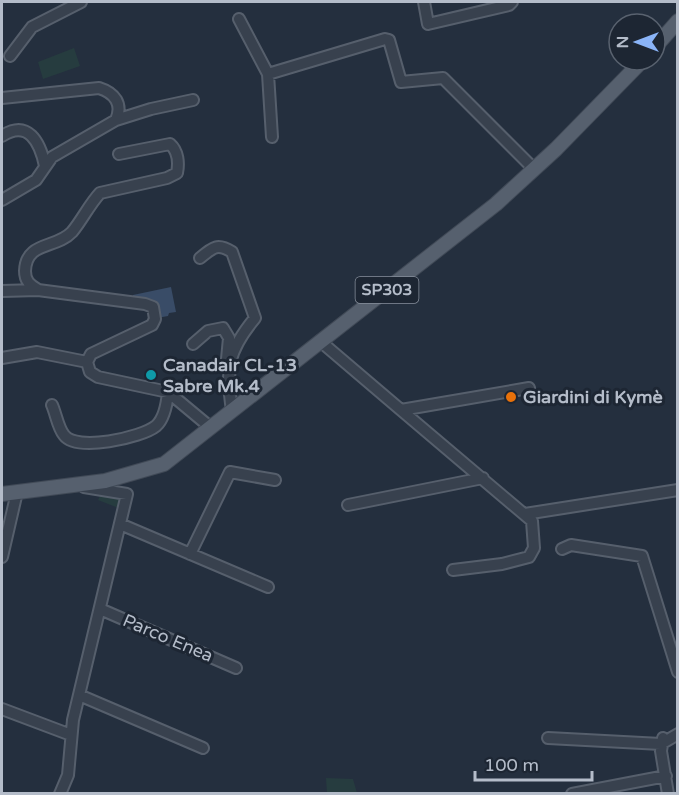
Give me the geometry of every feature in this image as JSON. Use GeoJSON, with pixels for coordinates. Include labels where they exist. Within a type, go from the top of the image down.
{"type":"FeatureCollection","features":[{"type":"Feature","properties":{"kind":"main road"},"geometry":{"type":"LineString","coordinates":[[667,33],[678,21]]}},
{"type":"Feature","properties":{"kind":"main road","name":"SP303"},"geometry":{"type":"LineString","coordinates":[[2,494],[105,481],[164,464],[446,244],[534,169],[631,72]]}},
{"type":"Feature","properties":{"kind":"street"},"geometry":{"type":"LineString","coordinates":[[10,56],[32,27],[81,2]]}},
{"type":"Feature","properties":{"kind":"street"},"geometry":{"type":"LineString","coordinates":[[424,2],[428,24],[510,5],[512,2]]}},
{"type":"Feature","properties":{"kind":"street"},"geometry":{"type":"LineString","coordinates":[[239,19],[268,74],[272,137]]}},
{"type":"Feature","properties":{"kind":"street"},"geometry":{"type":"LineString","coordinates":[[268,74],[385,39],[389,40],[401,82],[443,78],[534,169]]}},
{"type":"Feature","properties":{"kind":"street"},"geometry":{"type":"LineString","coordinates":[[2,98],[99,88],[111,92],[116,99],[119,112],[116,120]]}},
{"type":"Feature","properties":{"kind":"street"},"geometry":{"type":"LineString","coordinates":[[2,200],[36,180],[52,156],[116,120],[151,109],[193,100]]}},
{"type":"Feature","properties":{"kind":"street"},"geometry":{"type":"LineString","coordinates":[[2,136],[10,131],[25,131],[36,139],[45,166]]}},
{"type":"Feature","properties":{"kind":"street"},"geometry":{"type":"LineString","coordinates":[[38,290],[29,284],[25,275],[26,260],[33,250],[71,232],[100,193],[167,178],[177,173],[175,148],[170,144],[119,154]]}},
{"type":"Feature","properties":{"kind":"street"},"geometry":{"type":"LineString","coordinates":[[200,258],[213,246],[222,246],[232,252],[255,318],[236,341],[228,385],[232,411]]}},
{"type":"Feature","properties":{"kind":"street"},"geometry":{"type":"LineString","coordinates":[[2,291],[38,290],[153,307],[155,319],[152,325],[91,354],[87,362],[90,372],[98,377],[168,392],[210,427]]}},
{"type":"Feature","properties":{"kind":"street"},"geometry":{"type":"LineString","coordinates":[[198,330],[214,322],[224,323],[231,328],[236,341]]}},
{"type":"Feature","properties":{"kind":"street"},"geometry":{"type":"LineString","coordinates":[[193,344],[208,332],[223,328],[229,338],[226,352],[230,368]]}},
{"type":"Feature","properties":{"kind":"street"},"geometry":{"type":"LineString","coordinates":[[320,341],[532,521],[534,548],[529,557],[502,564],[453,570]]}},
{"type":"Feature","properties":{"kind":"street"},"geometry":{"type":"LineString","coordinates":[[2,358],[37,352],[87,362]]}},
{"type":"Feature","properties":{"kind":"street"},"geometry":{"type":"LineString","coordinates":[[401,410],[530,388]]}},
{"type":"Feature","properties":{"kind":"street"},"geometry":{"type":"LineString","coordinates":[[52,405],[63,435],[70,440],[105,442],[132,438],[158,425],[166,409],[168,392]]}},
{"type":"Feature","properties":{"kind":"street"},"geometry":{"type":"LineString","coordinates":[[190,554],[230,472],[275,480]]}},
{"type":"Feature","properties":{"kind":"street"},"geometry":{"type":"LineString","coordinates":[[348,505],[483,478]]}},
{"type":"Feature","properties":{"kind":"street","name":"Parco Enea"},"geometry":{"type":"LineString","coordinates":[[60,794],[68,775],[71,735],[79,695],[127,494],[72,485]]}},
{"type":"Feature","properties":{"kind":"street"},"geometry":{"type":"LineString","coordinates":[[525,514],[678,490]]}},
{"type":"Feature","properties":{"kind":"street"},"geometry":{"type":"LineString","coordinates":[[2,557],[17,492]]}},
{"type":"Feature","properties":{"kind":"street"},"geometry":{"type":"LineString","coordinates":[[120,524],[268,587]]}},
{"type":"Feature","properties":{"kind":"street"},"geometry":{"type":"LineString","coordinates":[[562,549],[570,545],[642,556],[678,672]]}},
{"type":"Feature","properties":{"kind":"street","name":"Parco Enea"},"geometry":{"type":"LineString","coordinates":[[100,609],[236,668]]}},
{"type":"Feature","properties":{"kind":"street"},"geometry":{"type":"LineString","coordinates":[[79,695],[203,748]]}},
{"type":"Feature","properties":{"kind":"street"},"geometry":{"type":"LineString","coordinates":[[2,709],[71,735]]}},
{"type":"Feature","properties":{"kind":"street"},"geometry":{"type":"LineString","coordinates":[[668,794],[661,744],[664,737],[678,728]]}},
{"type":"Feature","properties":{"kind":"street"},"geometry":{"type":"LineString","coordinates":[[548,738],[661,744],[678,734]]}},
{"type":"Feature","properties":{"kind":"street"},"geometry":{"type":"LineString","coordinates":[[572,794],[666,776]]}},
{"type":"Feature","properties":{"kind":"green space"},"geometry":{"type":"Polygon","coordinates":[[[74,48],[80,66],[43,79],[38,62],[74,48]]]}},
{"type":"Feature","properties":{"kind":"green space"},"geometry":{"type":"Polygon","coordinates":[[[101,494],[120,497],[121,509],[98,500],[101,494]]]}},
{"type":"Feature","properties":{"kind":"green space"},"geometry":{"type":"Polygon","coordinates":[[[326,778],[353,779],[357,793],[327,793],[326,778]]]}},
{"type":"Feature","properties":{"kind":"water"},"geometry":{"type":"Polygon","coordinates":[[[171,287],[176,312],[169,313],[168,316],[157,318],[151,302],[133,299],[133,295],[171,287]]]}},
{"type":"Feature","properties":{"kind":"place","name":"Canadair CL-13 Sabre Mk.4"},"geometry":{"type":"Point","coordinates":[151,375]}},
{"type":"Feature","properties":{"kind":"place","name":"Giardini di Kymè"},"geometry":{"type":"Point","coordinates":[511,397]}}]}
